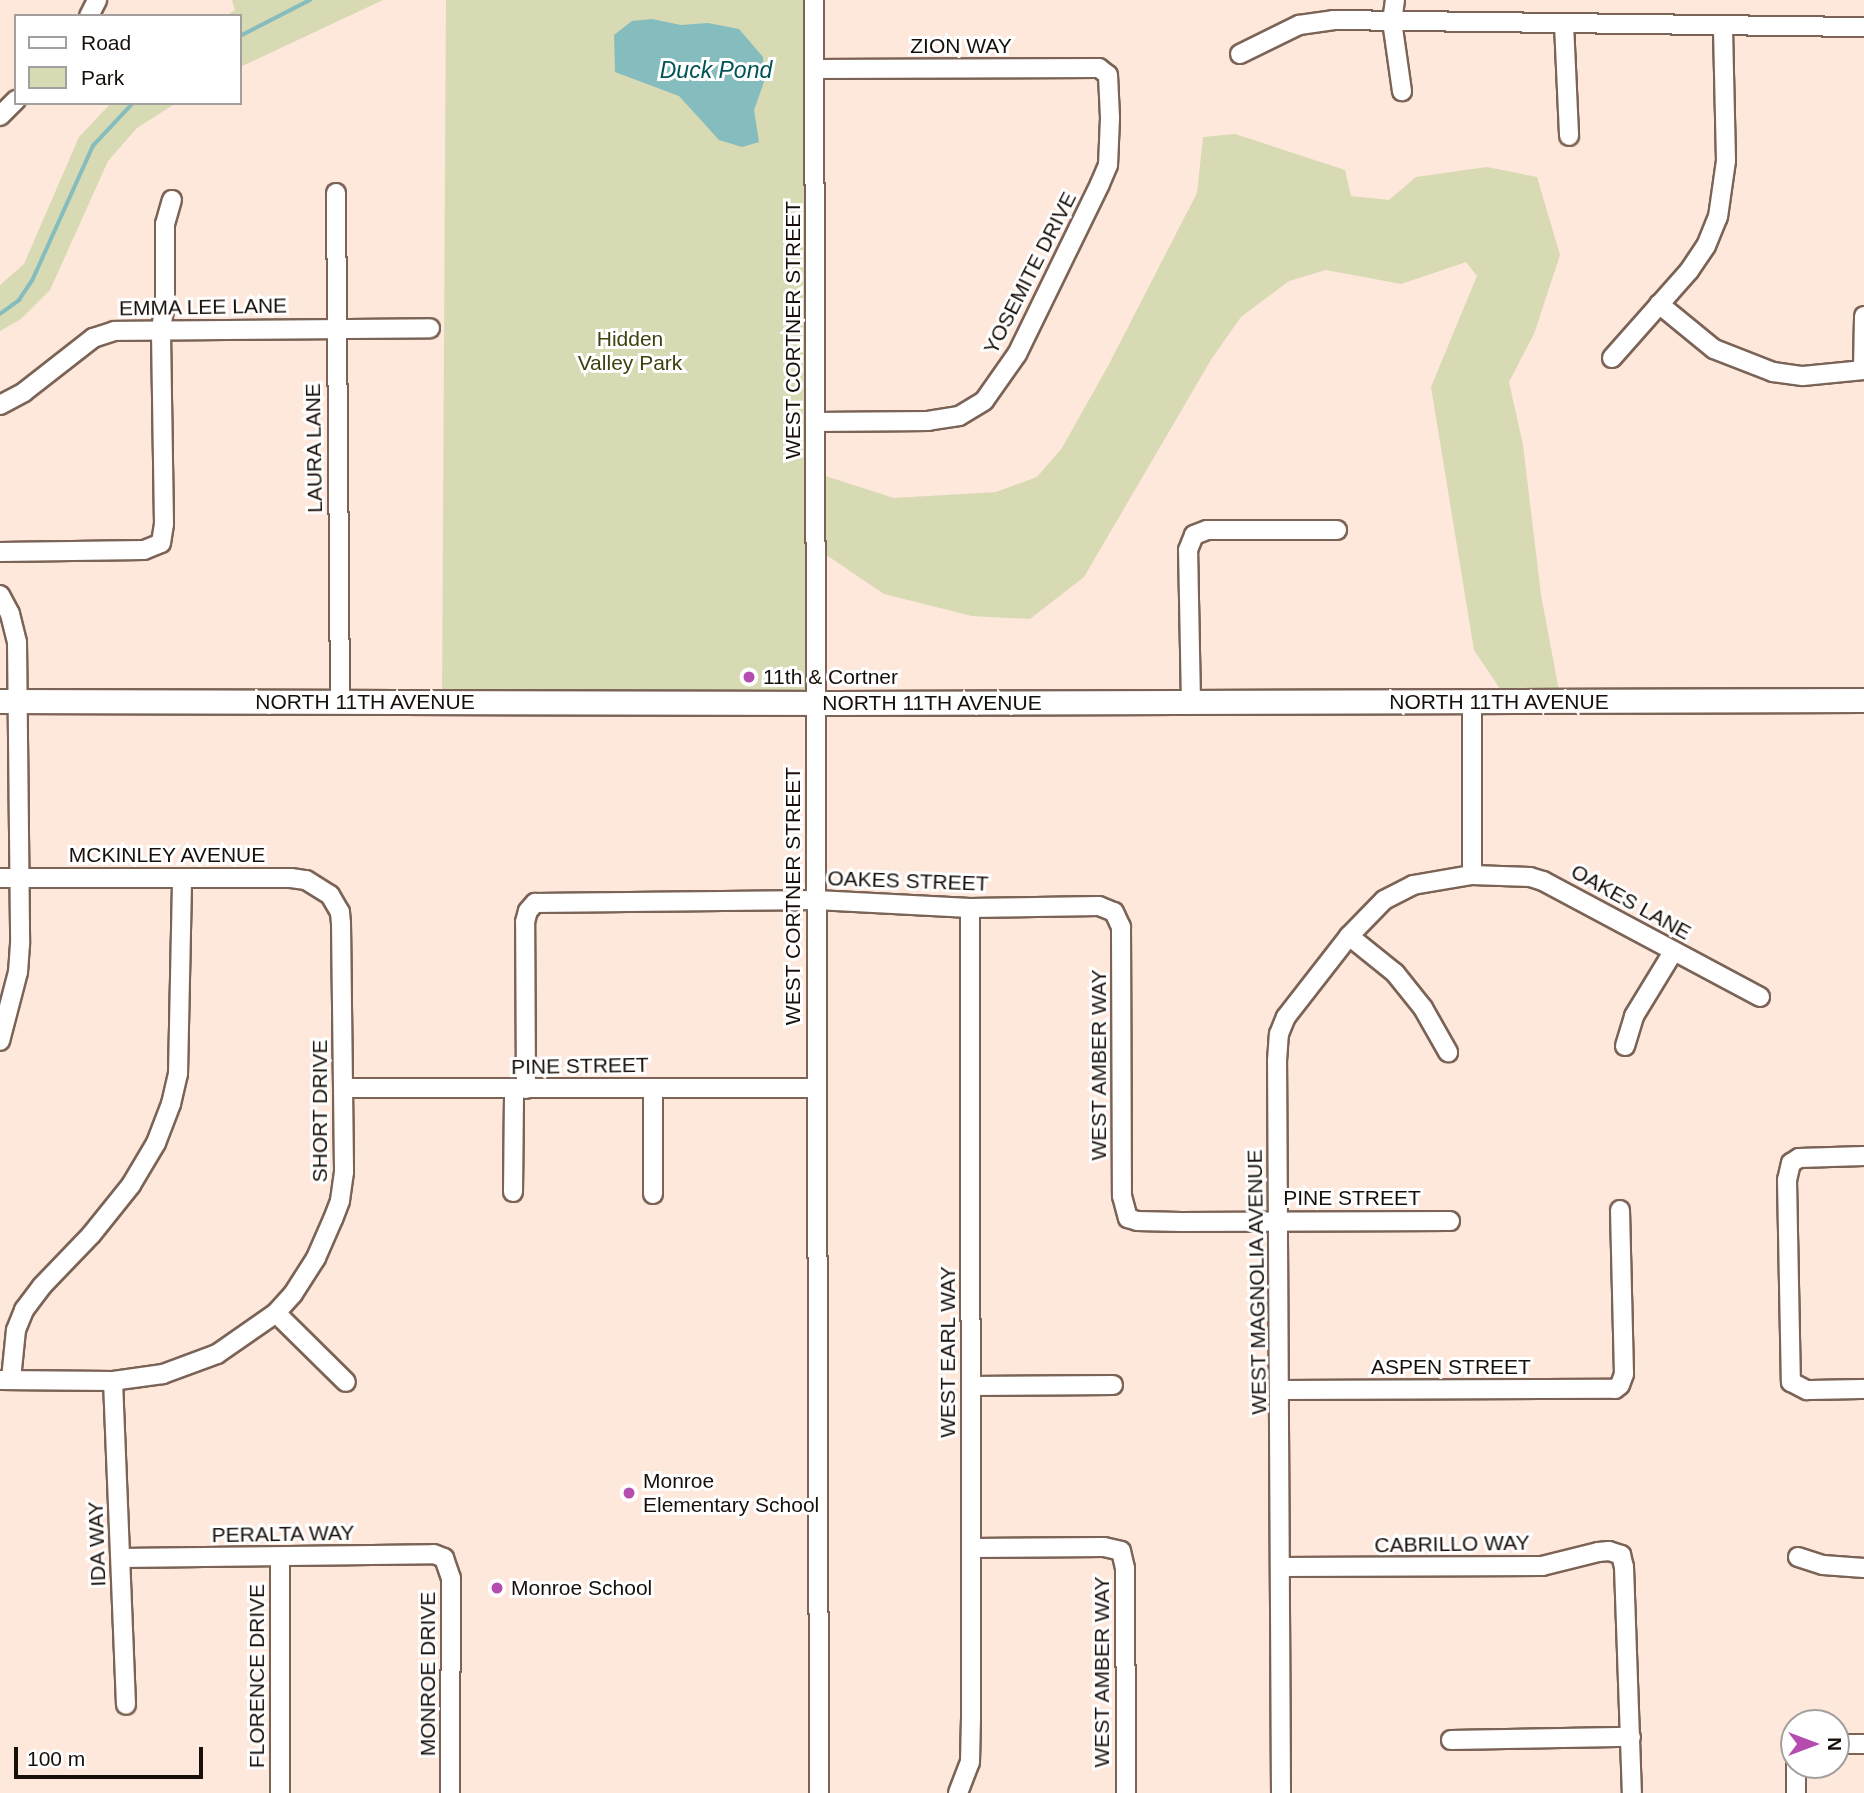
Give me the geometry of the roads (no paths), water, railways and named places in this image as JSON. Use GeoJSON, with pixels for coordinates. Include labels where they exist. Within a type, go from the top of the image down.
{"type":"FeatureCollection","features":[{"type":"Feature","properties":{"kind":"main road","name":"NORTH 11TH AVENUE"},"geometry":{"type":"LineString","coordinates":[[10,701],[1191,703],[1864,700]]}},
{"type":"Feature","properties":{"kind":"street","name":"WEST CORTNER STREET"},"geometry":{"type":"LineString","coordinates":[[814,0],[819,1793]]}},
{"type":"Feature","properties":{"kind":"street"},"geometry":{"type":"LineString","coordinates":[[1395,0],[1392,20],[1402,91]]}},
{"type":"Feature","properties":{"kind":"street"},"geometry":{"type":"LineString","coordinates":[[1240,54],[1299,25],[1333,20],[1864,27]]}},
{"type":"Feature","properties":{"kind":"street"},"geometry":{"type":"LineString","coordinates":[[1564,24],[1569,136]]}},
{"type":"Feature","properties":{"kind":"street"},"geometry":{"type":"LineString","coordinates":[[1612,358],[1706,246],[1721,204],[1726,161],[1723,26]]}},
{"type":"Feature","properties":{"kind":"street","name":"ZION WAY"},"geometry":{"type":"LineString","coordinates":[[815,69],[1099,68],[1106,71]]}},
{"type":"Feature","properties":{"kind":"street","name":"YOSEMITE DRIVE"},"geometry":{"type":"LineString","coordinates":[[816,422],[929,421],[959,416],[984,401],[1017,354],[1108,165],[1111,118],[1106,71]]}},
{"type":"Feature","properties":{"kind":"street"},"geometry":{"type":"LineString","coordinates":[[0,117],[14,102]]}},
{"type":"Feature","properties":{"kind":"street","name":"LAURA LANE"},"geometry":{"type":"LineString","coordinates":[[336,193],[340,701]]}},
{"type":"Feature","properties":{"kind":"street"},"geometry":{"type":"LineString","coordinates":[[0,552],[145,550],[162,543],[161,329],[165,304],[165,224],[172,200]]}},
{"type":"Feature","properties":{"kind":"street"},"geometry":{"type":"LineString","coordinates":[[1659,304],[1714,349],[1773,372],[1803,376],[1864,370],[1864,316]]}},
{"type":"Feature","properties":{"kind":"street","name":"EMMA LEE LANE"},"geometry":{"type":"LineString","coordinates":[[0,405],[24,392],[102,334],[161,329],[430,328]]}},
{"type":"Feature","properties":{"kind":"street"},"geometry":{"type":"LineString","coordinates":[[1191,703],[1188,550],[1194,534],[1207,530],[1337,530]]}},
{"type":"Feature","properties":{"kind":"street"},"geometry":{"type":"LineString","coordinates":[[0,595],[15,628],[10,701],[20,877],[18,972],[0,1041]]}},
{"type":"Feature","properties":{"kind":"street"},"geometry":{"type":"LineString","coordinates":[[1472,702],[1472,875]]}},
{"type":"Feature","properties":{"kind":"street","name":"WEST MAGNOLIA AVENUE"},"geometry":{"type":"LineString","coordinates":[[1282,1793],[1279,1034],[1286,1017],[1349,936],[1374,910],[1398,892],[1426,881],[1472,875]]}},
{"type":"Feature","properties":{"kind":"street","name":"OAKES LANE"},"geometry":{"type":"LineString","coordinates":[[1472,875],[1531,877],[1544,881],[1760,997]]}},
{"type":"Feature","properties":{"kind":"street","name":"MCKINLEY AVENUE"},"geometry":{"type":"LineString","coordinates":[[0,877],[306,880],[330,895]]}},
{"type":"Feature","properties":{"kind":"street"},"geometry":{"type":"LineString","coordinates":[[6,1380],[16,1329],[24,1310],[131,1185],[156,1143],[171,1104],[178,1074],[182,879]]}},
{"type":"Feature","properties":{"kind":"street","name":"SHORT DRIVE"},"geometry":{"type":"LineString","coordinates":[[6,1380],[113,1381],[163,1374],[217,1354],[276,1313],[293,1294],[316,1258],[340,1201],[344,1172],[341,923],[340,912],[330,895]]}},
{"type":"Feature","properties":{"kind":"street","name":"OAKES STREET"},"geometry":{"type":"LineString","coordinates":[[520,1089],[525,922],[531,904],[543,901],[816,900],[970,908],[1099,906],[1114,912]]}},
{"type":"Feature","properties":{"kind":"street","name":"WEST EARL WAY"},"geometry":{"type":"LineString","coordinates":[[958,1793],[970,1762],[970,908]]}},
{"type":"Feature","properties":{"kind":"street","name":"WEST AMBER WAY"},"geometry":{"type":"LineString","coordinates":[[1114,912],[1121,935],[1122,1196],[1128,1218]]}},
{"type":"Feature","properties":{"kind":"street"},"geometry":{"type":"LineString","coordinates":[[1349,936],[1395,973],[1423,1008],[1448,1052]]}},
{"type":"Feature","properties":{"kind":"street"},"geometry":{"type":"LineString","coordinates":[[1625,1046],[1634,1016],[1673,952]]}},
{"type":"Feature","properties":{"kind":"street","name":"PINE STREET"},"geometry":{"type":"LineString","coordinates":[[344,1088],[816,1088]]}},
{"type":"Feature","properties":{"kind":"street"},"geometry":{"type":"LineString","coordinates":[[653,1088],[653,1194]]}},
{"type":"Feature","properties":{"kind":"street"},"geometry":{"type":"LineString","coordinates":[[513,1192],[520,1089]]}},
{"type":"Feature","properties":{"kind":"street"},"geometry":{"type":"LineString","coordinates":[[1864,1156],[1809,1156],[1791,1163],[1787,1180],[1790,1376],[1794,1385],[1807,1390],[1864,1389]]}},
{"type":"Feature","properties":{"kind":"street","name":"ASPEN STREET"},"geometry":{"type":"LineString","coordinates":[[1281,1390],[1607,1390],[1620,1385],[1624,1374],[1620,1210]]}},
{"type":"Feature","properties":{"kind":"street","name":"PINE STREET"},"geometry":{"type":"LineString","coordinates":[[1128,1218],[1136,1221],[1450,1222]]}},
{"type":"Feature","properties":{"kind":"street"},"geometry":{"type":"LineString","coordinates":[[276,1313],[346,1382]]}},
{"type":"Feature","properties":{"kind":"street","name":"IDA WAY"},"geometry":{"type":"LineString","coordinates":[[113,1381],[126,1705]]}},
{"type":"Feature","properties":{"kind":"street"},"geometry":{"type":"LineString","coordinates":[[971,1386],[1113,1385]]}},
{"type":"Feature","properties":{"kind":"street","name":"WEST AMBER WAY"},"geometry":{"type":"LineString","coordinates":[[972,1548],[1104,1547],[1121,1551],[1125,1568],[1126,1793]]}},
{"type":"Feature","properties":{"kind":"street","name":"CABRILLO WAY"},"geometry":{"type":"LineString","coordinates":[[1282,1567],[1542,1566],[1598,1552],[1621,1555],[1625,1567],[1631,1737]]}},
{"type":"Feature","properties":{"kind":"street","name":"PERALTA WAY"},"geometry":{"type":"LineString","coordinates":[[121,1558],[434,1554],[444,1558]]}},
{"type":"Feature","properties":{"kind":"street"},"geometry":{"type":"LineString","coordinates":[[1798,1557],[1823,1565],[1864,1568]]}},
{"type":"Feature","properties":{"kind":"street","name":"FLORENCE DRIVE"},"geometry":{"type":"LineString","coordinates":[[280,1558],[280,1793]]}},
{"type":"Feature","properties":{"kind":"street","name":"MONROE DRIVE"},"geometry":{"type":"LineString","coordinates":[[444,1558],[451,1578],[450,1793]]}},
{"type":"Feature","properties":{"kind":"street"},"geometry":{"type":"LineString","coordinates":[[1451,1740],[1631,1737],[1632,1793]]}},
{"type":"Feature","properties":{"kind":"water","name":"Duck Pond"},"geometry":{"type":"Polygon","coordinates":[[[652,19],[681,25],[708,23],[739,29],[763,57],[764,82],[754,110],[759,142],[742,147],[719,140],[679,96],[615,72],[614,35],[632,21],[652,19]]]}},
{"type":"Feature","properties":{"kind":"waterway"},"geometry":{"type":"LineString","coordinates":[[242,35],[310,0]]}},
{"type":"Feature","properties":{"kind":"waterway"},"geometry":{"type":"LineString","coordinates":[[0,314],[19,300],[32,281],[93,146],[131,105]]}},
{"type":"Feature","properties":{"kind":"place","name":"11th & Cortner"},"geometry":{"type":"Point","coordinates":[749,677]}},
{"type":"Feature","properties":{"kind":"place","name":"Monroe Elementary School"},"geometry":{"type":"Point","coordinates":[629,1493]}},
{"type":"Feature","properties":{"kind":"place","name":"Monroe School"},"geometry":{"type":"Point","coordinates":[497,1588]}},
{"type":"Feature","properties":{"kind":"park label","name":"Hidden Valley Park"},"geometry":{"type":"Point","coordinates":[630,351]}}]}
